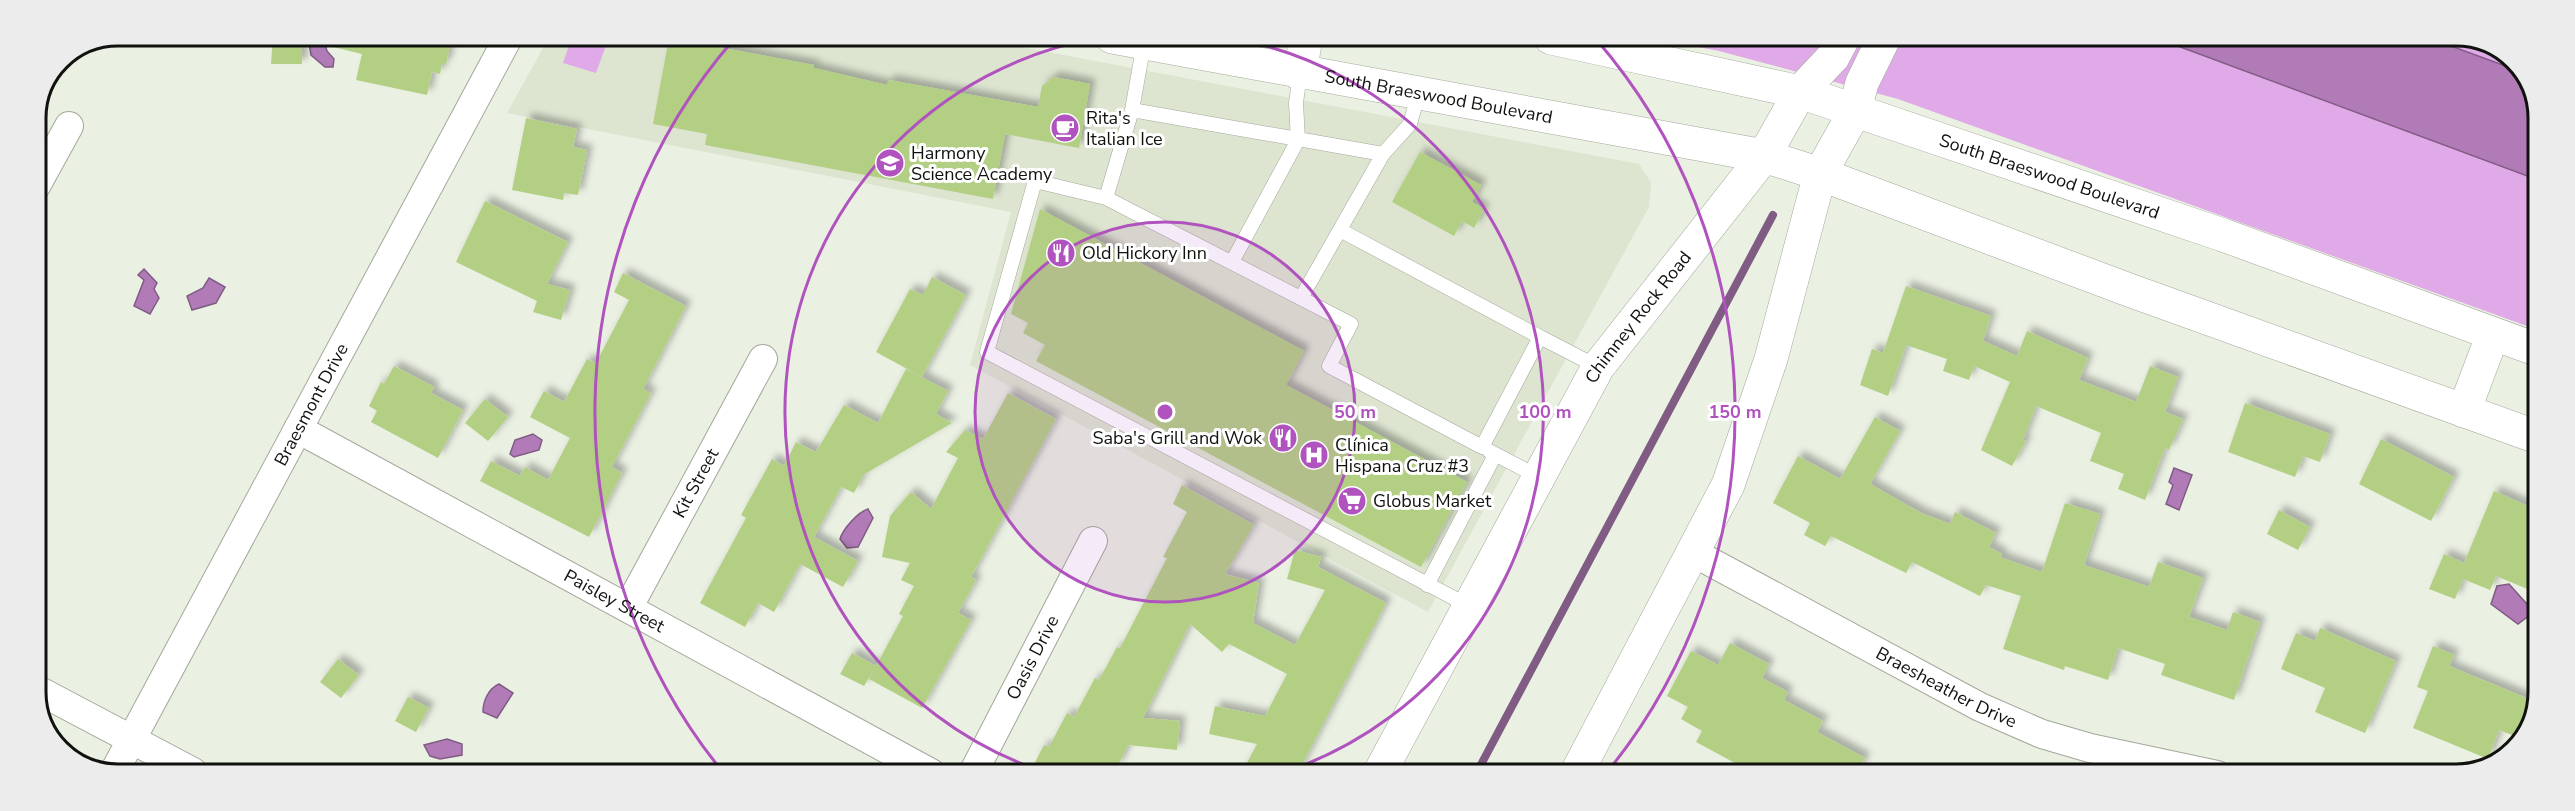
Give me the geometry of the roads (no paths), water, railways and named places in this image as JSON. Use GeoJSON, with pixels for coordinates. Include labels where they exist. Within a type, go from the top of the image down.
{"type":"FeatureCollection","features":[{"type":"Feature","properties":{"kind":"main road","name":"South Braeswood Boulevard"},"geometry":{"type":"LineString","coordinates":[[1164,47],[1300,74],[1764,156],[1820,174]]}},
{"type":"Feature","properties":{"kind":"main road"},"geometry":{"type":"LineString","coordinates":[[1300,74],[1304,47]]}},
{"type":"Feature","properties":{"kind":"main road","name":"South Braeswood Boulevard"},"geometry":{"type":"LineString","coordinates":[[1592,47],[1800,92],[2223,236],[2528,346]]}},
{"type":"Feature","properties":{"kind":"main road","name":"Chimney Rock Road"},"geometry":{"type":"LineString","coordinates":[[1385,764],[1471,607],[1598,367],[1764,156],[1800,92],[1838,47]]}},
{"type":"Feature","properties":{"kind":"main road"},"geometry":{"type":"LineString","coordinates":[[1581,764],[1728,485],[1771,359],[1820,174],[1854,112],[1868,70],[1880,47]]}},
{"type":"Feature","properties":{"kind":"main road"},"geometry":{"type":"LineString","coordinates":[[1820,174],[2129,291],[2528,434]]}},
{"type":"Feature","properties":{"kind":"main road"},"geometry":{"type":"LineString","coordinates":[[2464,411],[2493,334]]}},
{"type":"Feature","properties":{"kind":"street","name":"Braesmont Drive"},"geometry":{"type":"LineString","coordinates":[[118,764],[503,47]]}},
{"type":"Feature","properties":{"kind":"street"},"geometry":{"type":"LineString","coordinates":[[47,166],[69,126]]}},
{"type":"Feature","properties":{"kind":"street","name":"Kit Street"},"geometry":{"type":"LineString","coordinates":[[628,608],[763,358]]}},
{"type":"Feature","properties":{"kind":"street","name":"Paisley Street"},"geometry":{"type":"LineString","coordinates":[[298,429],[914,764]]}},
{"type":"Feature","properties":{"kind":"street","name":"Oasis Drive"},"geometry":{"type":"LineString","coordinates":[[978,764],[1093,541]]}},
{"type":"Feature","properties":{"kind":"street","name":"Braesheather Drive"},"geometry":{"type":"LineString","coordinates":[[1694,553],[1980,707],[2042,734],[2090,748],[2165,764]]}},
{"type":"Feature","properties":{"kind":"street"},"geometry":{"type":"LineString","coordinates":[[47,695],[178,764]]}},
{"type":"Feature","properties":{"kind":"lane"},"geometry":{"type":"LineString","coordinates":[[1106,198],[1132,110],[1143,47]]}},
{"type":"Feature","properties":{"kind":"lane"},"geometry":{"type":"LineString","coordinates":[[1232,262],[1298,140],[1296,104],[1300,74]]}},
{"type":"Feature","properties":{"kind":"lane"},"geometry":{"type":"LineString","coordinates":[[1301,298],[1383,154],[1410,124],[1418,95]]}},
{"type":"Feature","properties":{"kind":"lane"},"geometry":{"type":"LineString","coordinates":[[1132,110],[1383,154]]}},
{"type":"Feature","properties":{"kind":"lane"},"geometry":{"type":"LineString","coordinates":[[1471,607],[987,352],[1035,181],[1106,198],[1351,324],[1329,366],[1540,477]]}},
{"type":"Feature","properties":{"kind":"lane"},"geometry":{"type":"LineString","coordinates":[[1340,230],[1598,367]]}},
{"type":"Feature","properties":{"kind":"lane"},"geometry":{"type":"LineString","coordinates":[[1482,447],[1540,337]]}},
{"type":"Feature","properties":{"kind":"lane"},"geometry":{"type":"LineString","coordinates":[[1427,585],[1495,455]]}},
{"type":"Feature","properties":{"kind":"waterway"},"geometry":{"type":"LineString","coordinates":[[1481,764],[1773,215]]}},
{"type":"Feature","properties":{"kind":"place","name":"Rita's Italian Ice"},"geometry":{"type":"Point","coordinates":[1065,128]}},
{"type":"Feature","properties":{"kind":"place","name":"Harmony Science Academy"},"geometry":{"type":"Point","coordinates":[890,163]}},
{"type":"Feature","properties":{"kind":"place","name":"Old Hickory Inn"},"geometry":{"type":"Point","coordinates":[1061,253]}},
{"type":"Feature","properties":{"kind":"place","name":"Saba's Grill and Wok"},"geometry":{"type":"Point","coordinates":[1283,438]}},
{"type":"Feature","properties":{"kind":"place","name":"Clínica Hispana Cruz #3"},"geometry":{"type":"Point","coordinates":[1314,455]}},
{"type":"Feature","properties":{"kind":"place","name":"Globus Market"},"geometry":{"type":"Point","coordinates":[1352,501]}}]}
